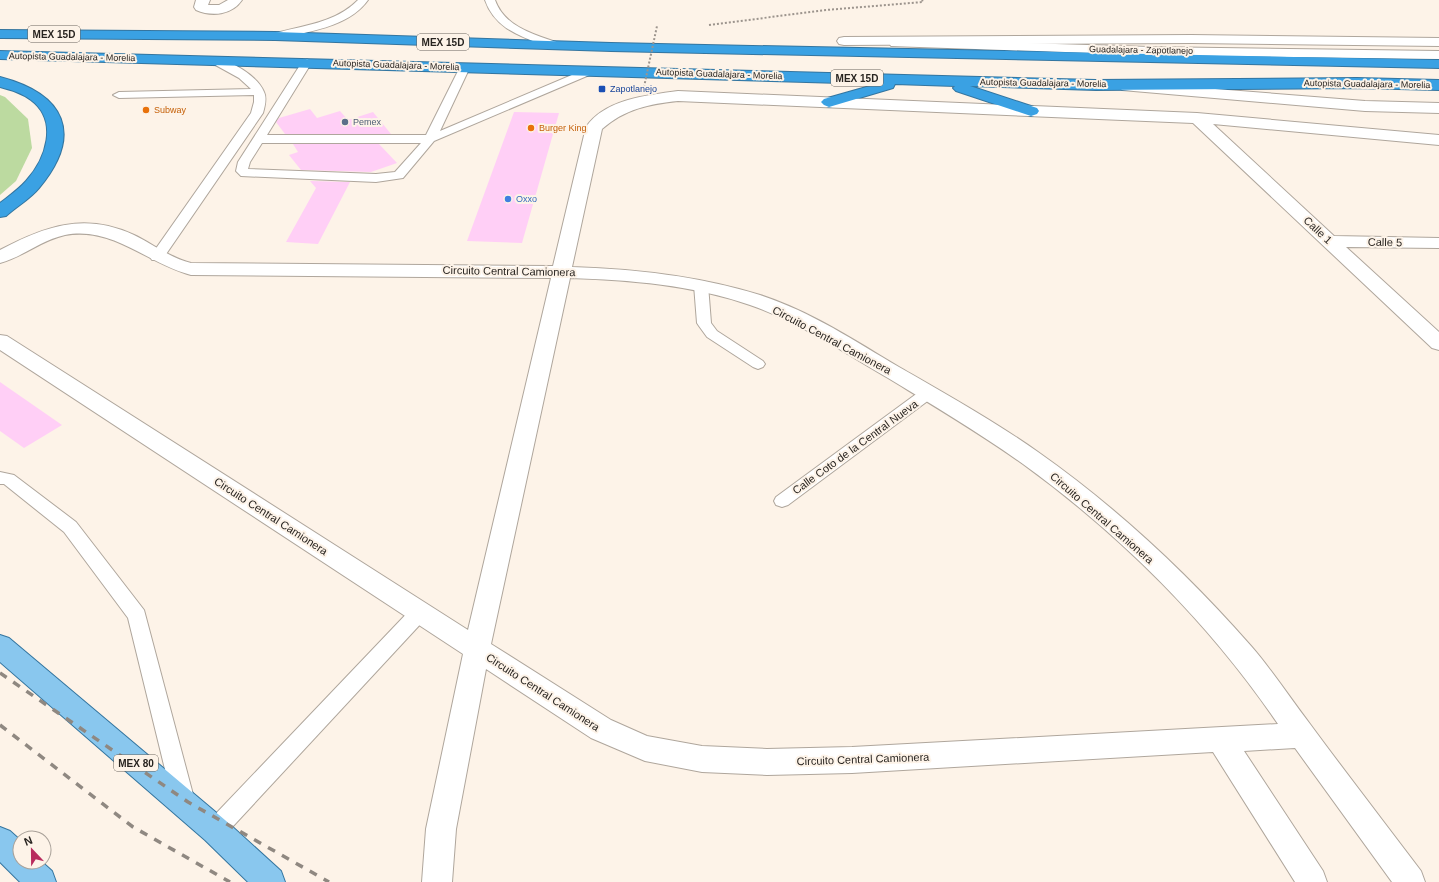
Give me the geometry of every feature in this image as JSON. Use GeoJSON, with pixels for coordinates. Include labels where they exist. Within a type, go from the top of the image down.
{"type":"FeatureCollection","features":[{"type":"Feature","properties":{"kind":"highway"},"geometry":{"type":"LineString","coordinates":[[8,21],[108,34]]}},
{"type":"Feature","properties":{"kind":"highway","name":"Autopista Guadalajara - Morelia"},"geometry":{"type":"LineString","coordinates":[[0,34],[275,36],[558,46],[1041,58],[1439,64]]}},
{"type":"Feature","properties":{"kind":"highway"},"geometry":{"type":"LineString","coordinates":[[611,47],[735,42],[844,42]]}},
{"type":"Feature","properties":{"kind":"highway","name":"Autopista Guadalajara - Morelia"},"geometry":{"type":"LineString","coordinates":[[0,55],[307,62],[1096,85],[1357,83],[1439,85]]}},
{"type":"Feature","properties":{"kind":"highway"},"geometry":{"type":"LineString","coordinates":[[829,102],[908,79]]}},
{"type":"Feature","properties":{"kind":"highway"},"geometry":{"type":"LineString","coordinates":[[939,80],[1031,111]]}},
{"type":"Feature","properties":{"kind":"highway"},"geometry":{"type":"LineString","coordinates":[[0,82],[36,95],[51,110],[57,132],[52,156],[32,185],[0,212]]}},
{"type":"Feature","properties":{"kind":"main road","name":"MEX 80"},"geometry":{"type":"LineString","coordinates":[[0,646],[215,830],[270,882]]}},
{"type":"Feature","properties":{"kind":"main road"},"geometry":{"type":"LineString","coordinates":[[0,841],[12,854]]}},
{"type":"Feature","properties":{"kind":"main road"},"geometry":{"type":"LineString","coordinates":[[28,870],[41,882]]}},
{"type":"Feature","properties":{"kind":"street"},"geometry":{"type":"LineString","coordinates":[[203,0],[201,7],[208,10],[228,7],[232,5],[235,0]]}},
{"type":"Feature","properties":{"kind":"street"},"geometry":{"type":"LineString","coordinates":[[844,42],[1198,39],[1439,42]]}},
{"type":"Feature","properties":{"kind":"street","name":"Guadalajara - Zapotlanejo"},"geometry":{"type":"LineString","coordinates":[[844,42],[1150,51],[1439,55]]}},
{"type":"Feature","properties":{"kind":"street"},"geometry":{"type":"LineString","coordinates":[[1096,85],[1365,106],[1439,108]]}},
{"type":"Feature","properties":{"kind":"street"},"geometry":{"type":"LineString","coordinates":[[437,882],[441,829],[477,649],[594,127],[607,115],[624,106],[650,99],[678,96],[1197,118],[1439,140]]}},
{"type":"Feature","properties":{"kind":"street","name":"Calle 1"},"geometry":{"type":"LineString","coordinates":[[1197,118],[1439,343]]}},
{"type":"Feature","properties":{"kind":"street","name":"Circuito Central Camionera"},"geometry":{"type":"LineString","coordinates":[[0,257],[38,237],[62,230],[84,227],[101,228],[127,239],[157,257],[191,269],[562,272],[637,276],[701,285],[758,301],[797,319],[850,347],[1000,438],[1050,473],[1111,523],[1183,590],[1243,655],[1410,882]]}},
{"type":"Feature","properties":{"kind":"street","name":"Calle 5"},"geometry":{"type":"LineString","coordinates":[[1330,241],[1439,243]]}},
{"type":"Feature","properties":{"kind":"street","name":"Circuito Central Camionera"},"geometry":{"type":"LineString","coordinates":[[1,343],[601,730],[645,748],[702,759],[767,762],[852,760],[1302,735]]}},
{"type":"Feature","properties":{"kind":"street"},"geometry":{"type":"LineString","coordinates":[[1221,740],[1312,882]]}},
{"type":"Feature","properties":{"kind":"lane"},"geometry":{"type":"LineString","coordinates":[[275,36],[331,21],[359,6],[363,0]]}},
{"type":"Feature","properties":{"kind":"lane"},"geometry":{"type":"LineString","coordinates":[[490,0],[491,8],[501,21],[526,34],[558,46]]}},
{"type":"Feature","properties":{"kind":"lane"},"geometry":{"type":"LineString","coordinates":[[157,257],[257,113],[260,100],[259,92],[247,79],[214,60]]}},
{"type":"Feature","properties":{"kind":"lane"},"geometry":{"type":"LineString","coordinates":[[307,62],[257,139],[241,167],[242,171],[245,173],[376,178],[399,175],[405,170],[430,139],[464,67]]}},
{"type":"Feature","properties":{"kind":"lane"},"geometry":{"type":"LineString","coordinates":[[257,139],[430,139],[590,71]]}},
{"type":"Feature","properties":{"kind":"lane"},"geometry":{"type":"LineString","coordinates":[[119,95],[259,92]]}},
{"type":"Feature","properties":{"kind":"lane"},"geometry":{"type":"LineString","coordinates":[[701,285],[704,324],[712,334],[758,364]]}},
{"type":"Feature","properties":{"kind":"lane","name":"Calle Coto de la Central Nueva"},"geometry":{"type":"LineString","coordinates":[[782,501],[928,393]]}},
{"type":"Feature","properties":{"kind":"lane"},"geometry":{"type":"LineString","coordinates":[[0,478],[8,479],[70,527],[138,614],[184,803]]}},
{"type":"Feature","properties":{"kind":"lane"},"geometry":{"type":"LineString","coordinates":[[215,830],[420,612]]}},
{"type":"Feature","properties":{"kind":"path"},"geometry":{"type":"LineString","coordinates":[[708,26],[826,10],[923,2],[922,0]]}},
{"type":"Feature","properties":{"kind":"path"},"geometry":{"type":"LineString","coordinates":[[644,87],[657,26],[664,26]]}},
{"type":"Feature","properties":{"kind":"green space"},"geometry":{"type":"Polygon","coordinates":[[[0,95],[5,97],[28,119],[32,148],[16,181],[0,195],[0,95]]]}},
{"type":"Feature","properties":{"kind":"building","name":"Pemex"},"geometry":{"type":"Polygon","coordinates":[[[310,109],[317,118],[340,111],[348,120],[373,112],[391,134],[285,134],[276,122],[279,118],[310,109]]]}},
{"type":"Feature","properties":{"kind":"building","name":"Oxxo"},"geometry":{"type":"Polygon","coordinates":[[[514,112],[559,113],[522,243],[467,241],[514,112]]]}},
{"type":"Feature","properties":{"kind":"building"},"geometry":{"type":"Polygon","coordinates":[[[293,144],[379,144],[397,163],[371,172],[301,170],[289,155],[298,152],[293,144]]]}},
{"type":"Feature","properties":{"kind":"building"},"geometry":{"type":"Polygon","coordinates":[[[310,181],[350,182],[318,244],[286,242],[316,188],[310,181]]]}},
{"type":"Feature","properties":{"kind":"building"},"geometry":{"type":"Polygon","coordinates":[[[0,382],[62,425],[24,448],[0,431],[0,382]]]}},
{"type":"Feature","properties":{"kind":"railway"},"geometry":{"type":"LineString","coordinates":[[0,673],[188,802],[329,882]]}},
{"type":"Feature","properties":{"kind":"railway"},"geometry":{"type":"LineString","coordinates":[[0,725],[133,827],[230,882]]}},
{"type":"Feature","properties":{"kind":"place","name":"Zapotlanejo"},"geometry":{"type":"Point","coordinates":[602,89]}},
{"type":"Feature","properties":{"kind":"place","name":"Subway"},"geometry":{"type":"Point","coordinates":[146,110]}},
{"type":"Feature","properties":{"kind":"place","name":"Pemex"},"geometry":{"type":"Point","coordinates":[345,122]}},
{"type":"Feature","properties":{"kind":"place","name":"Burger King"},"geometry":{"type":"Point","coordinates":[531,128]}},
{"type":"Feature","properties":{"kind":"place","name":"Oxxo"},"geometry":{"type":"Point","coordinates":[508,199]}}]}
